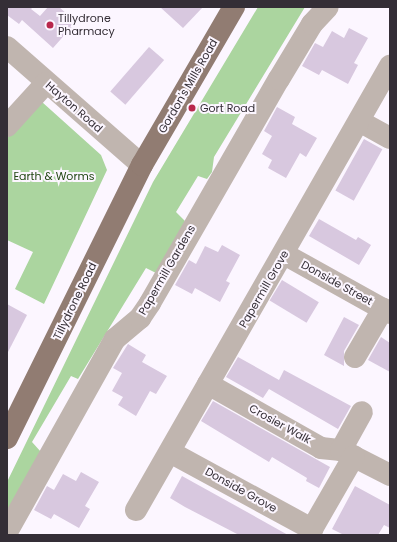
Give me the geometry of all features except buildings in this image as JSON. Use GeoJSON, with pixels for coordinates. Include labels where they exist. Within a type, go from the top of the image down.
{"type":"FeatureCollection","features":[{"type":"Feature","properties":{"kind":"main road","name":"Gordon's Mills Road"},"geometry":{"type":"LineString","coordinates":[[142,165],[234,7]]}},
{"type":"Feature","properties":{"kind":"main road","name":"Tillydrone Road"},"geometry":{"type":"LineString","coordinates":[[7,438],[142,165]]}},
{"type":"Feature","properties":{"kind":"street","name":"Papermill Gardens"},"geometry":{"type":"LineString","coordinates":[[7,532],[115,339],[140,318],[312,24],[328,7]]}},
{"type":"Feature","properties":{"kind":"street","name":"Hayton Road"},"geometry":{"type":"LineString","coordinates":[[7,47],[46,83],[142,165]]}},
{"type":"Feature","properties":{"kind":"street","name":"Papermill Grove"},"geometry":{"type":"LineString","coordinates":[[136,510],[284,254],[390,66]]}},
{"type":"Feature","properties":{"kind":"street"},"geometry":{"type":"LineString","coordinates":[[7,126],[46,83]]}},
{"type":"Feature","properties":{"kind":"street"},"geometry":{"type":"LineString","coordinates":[[359,121],[390,138]]}},
{"type":"Feature","properties":{"kind":"street","name":"Donside Street"},"geometry":{"type":"LineString","coordinates":[[284,254],[387,311]]}},
{"type":"Feature","properties":{"kind":"street"},"geometry":{"type":"LineString","coordinates":[[355,357],[387,311]]}},
{"type":"Feature","properties":{"kind":"street","name":"Crosier Walk"},"geometry":{"type":"LineString","coordinates":[[208,384],[321,448],[347,453]]}},
{"type":"Feature","properties":{"kind":"street"},"geometry":{"type":"LineString","coordinates":[[362,412],[347,453],[390,475]]}},
{"type":"Feature","properties":{"kind":"street","name":"Donside Grove"},"geometry":{"type":"LineString","coordinates":[[170,452],[312,529],[347,453]]}},
{"type":"Feature","properties":{"kind":"green space"},"geometry":{"type":"Polygon","coordinates":[[[258,7],[305,7],[214,157],[212,172],[207,179],[198,176],[176,212],[185,221],[158,274],[146,268],[78,379],[71,376],[32,442],[41,452],[7,512],[7,482],[153,182],[258,7]]]}},
{"type":"Feature","properties":{"kind":"green space","name":"Earth & Worms"},"geometry":{"type":"Polygon","coordinates":[[[42,102],[101,155],[107,170],[44,304],[15,289],[33,252],[7,240],[7,138],[42,102]]]}},
{"type":"Feature","properties":{"kind":"place","name":"Tillydrone Pharmacy"},"geometry":{"type":"Point","coordinates":[50,25]}},
{"type":"Feature","properties":{"kind":"place","name":"Gort Road"},"geometry":{"type":"Point","coordinates":[192,108]}}]}
